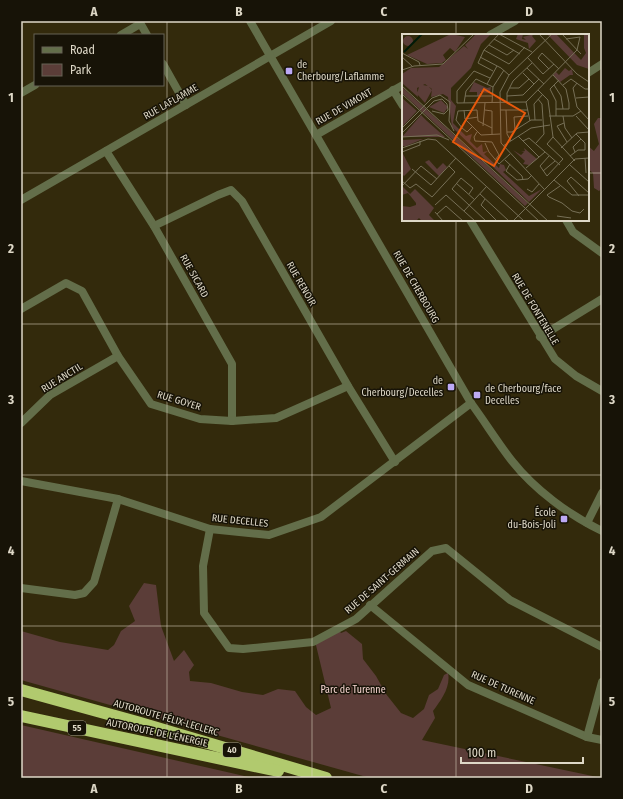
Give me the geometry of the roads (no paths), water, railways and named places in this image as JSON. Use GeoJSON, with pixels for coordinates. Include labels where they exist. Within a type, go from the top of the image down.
{"type":"FeatureCollection","features":[{"type":"Feature","properties":{"kind":"highway","name":"AUTOROUTE FÉLIX-LECLERC"},"geometry":{"type":"LineString","coordinates":[[21,690],[326,778]]}},
{"type":"Feature","properties":{"kind":"highway","name":"AUTOROUTE DE L'ÉNERGIE"},"geometry":{"type":"LineString","coordinates":[[21,716],[312,778]]}},
{"type":"Feature","properties":{"kind":"street","name":"RUE DE CHERBOURG"},"geometry":{"type":"LineString","coordinates":[[250,21],[471,403],[513,462],[546,495],[587,523],[602,531]]}},
{"type":"Feature","properties":{"kind":"street","name":"RUE LAFLAMME"},"geometry":{"type":"LineString","coordinates":[[21,200],[331,21]]}},
{"type":"Feature","properties":{"kind":"street"},"geometry":{"type":"LineString","coordinates":[[492,34],[515,21]]}},
{"type":"Feature","properties":{"kind":"street"},"geometry":{"type":"LineString","coordinates":[[122,34],[140,22],[146,34]]}},
{"type":"Feature","properties":{"kind":"street"},"geometry":{"type":"LineString","coordinates":[[589,71],[602,64]]}},
{"type":"Feature","properties":{"kind":"street"},"geometry":{"type":"LineString","coordinates":[[164,66],[186,105]]}},
{"type":"Feature","properties":{"kind":"street"},"geometry":{"type":"LineString","coordinates":[[21,93],[34,85]]}},
{"type":"Feature","properties":{"kind":"street","name":"RUE DE VIMONT"},"geometry":{"type":"LineString","coordinates":[[316,135],[402,86]]}},
{"type":"Feature","properties":{"kind":"street"},"geometry":{"type":"LineString","coordinates":[[393,90],[402,104]]}},
{"type":"Feature","properties":{"kind":"street","name":"RUE SICARD"},"geometry":{"type":"LineString","coordinates":[[106,152],[154,226],[232,364],[232,421]]}},
{"type":"Feature","properties":{"kind":"street","name":"RUE RENOIR"},"geometry":{"type":"LineString","coordinates":[[154,226],[231,190],[242,201],[348,386],[395,462]]}},
{"type":"Feature","properties":{"kind":"street","name":"RUE DE FONTENELLE"},"geometry":{"type":"LineString","coordinates":[[471,221],[540,337],[555,359],[576,376],[602,390]]}},
{"type":"Feature","properties":{"kind":"street"},"geometry":{"type":"LineString","coordinates":[[567,221],[573,232],[602,253]]}},
{"type":"Feature","properties":{"kind":"street","name":"RUE GOYER"},"geometry":{"type":"LineString","coordinates":[[21,309],[66,283],[82,291],[118,356],[151,404],[200,419],[232,421],[276,418],[348,386]]}},
{"type":"Feature","properties":{"kind":"street"},"geometry":{"type":"LineString","coordinates":[[540,337],[602,299]]}},
{"type":"Feature","properties":{"kind":"street","name":"RUE ANCTIL"},"geometry":{"type":"LineString","coordinates":[[21,423],[50,395],[118,356]]}},
{"type":"Feature","properties":{"kind":"street","name":"RUE DECELLES"},"geometry":{"type":"LineString","coordinates":[[21,481],[118,500],[210,529],[269,535],[321,517],[471,403]]}},
{"type":"Feature","properties":{"kind":"street"},"geometry":{"type":"LineString","coordinates":[[587,523],[602,493]]}},
{"type":"Feature","properties":{"kind":"street"},"geometry":{"type":"LineString","coordinates":[[21,588],[75,595],[84,593],[94,582],[118,500]]}},
{"type":"Feature","properties":{"kind":"street","name":"RUE DE SAINT-GERMAIN"},"geometry":{"type":"LineString","coordinates":[[210,529],[203,566],[204,613],[229,648],[243,649],[313,642],[356,619],[432,550],[446,548],[510,600],[602,647]]}},
{"type":"Feature","properties":{"kind":"street","name":"RUE DE TURENNE"},"geometry":{"type":"LineString","coordinates":[[370,605],[468,685],[587,737],[602,740]]}},
{"type":"Feature","properties":{"kind":"street"},"geometry":{"type":"LineString","coordinates":[[587,737],[602,682]]}},
{"type":"Feature","properties":{"kind":"place","name":"de Cherbourg/Laflamme"},"geometry":{"type":"Point","coordinates":[289,71]}},
{"type":"Feature","properties":{"kind":"place","name":"de Cherbourg/Decelles"},"geometry":{"type":"Point","coordinates":[451,387]}},
{"type":"Feature","properties":{"kind":"place","name":"de Cherbourg/face Decelles"},"geometry":{"type":"Point","coordinates":[477,395]}},
{"type":"Feature","properties":{"kind":"place","name":"École du-Bois-Joli"},"geometry":{"type":"Point","coordinates":[564,519]}},
{"type":"Feature","properties":{"kind":"park label","name":"Parc de Turenne"},"geometry":{"type":"Point","coordinates":[353,690]}}]}
